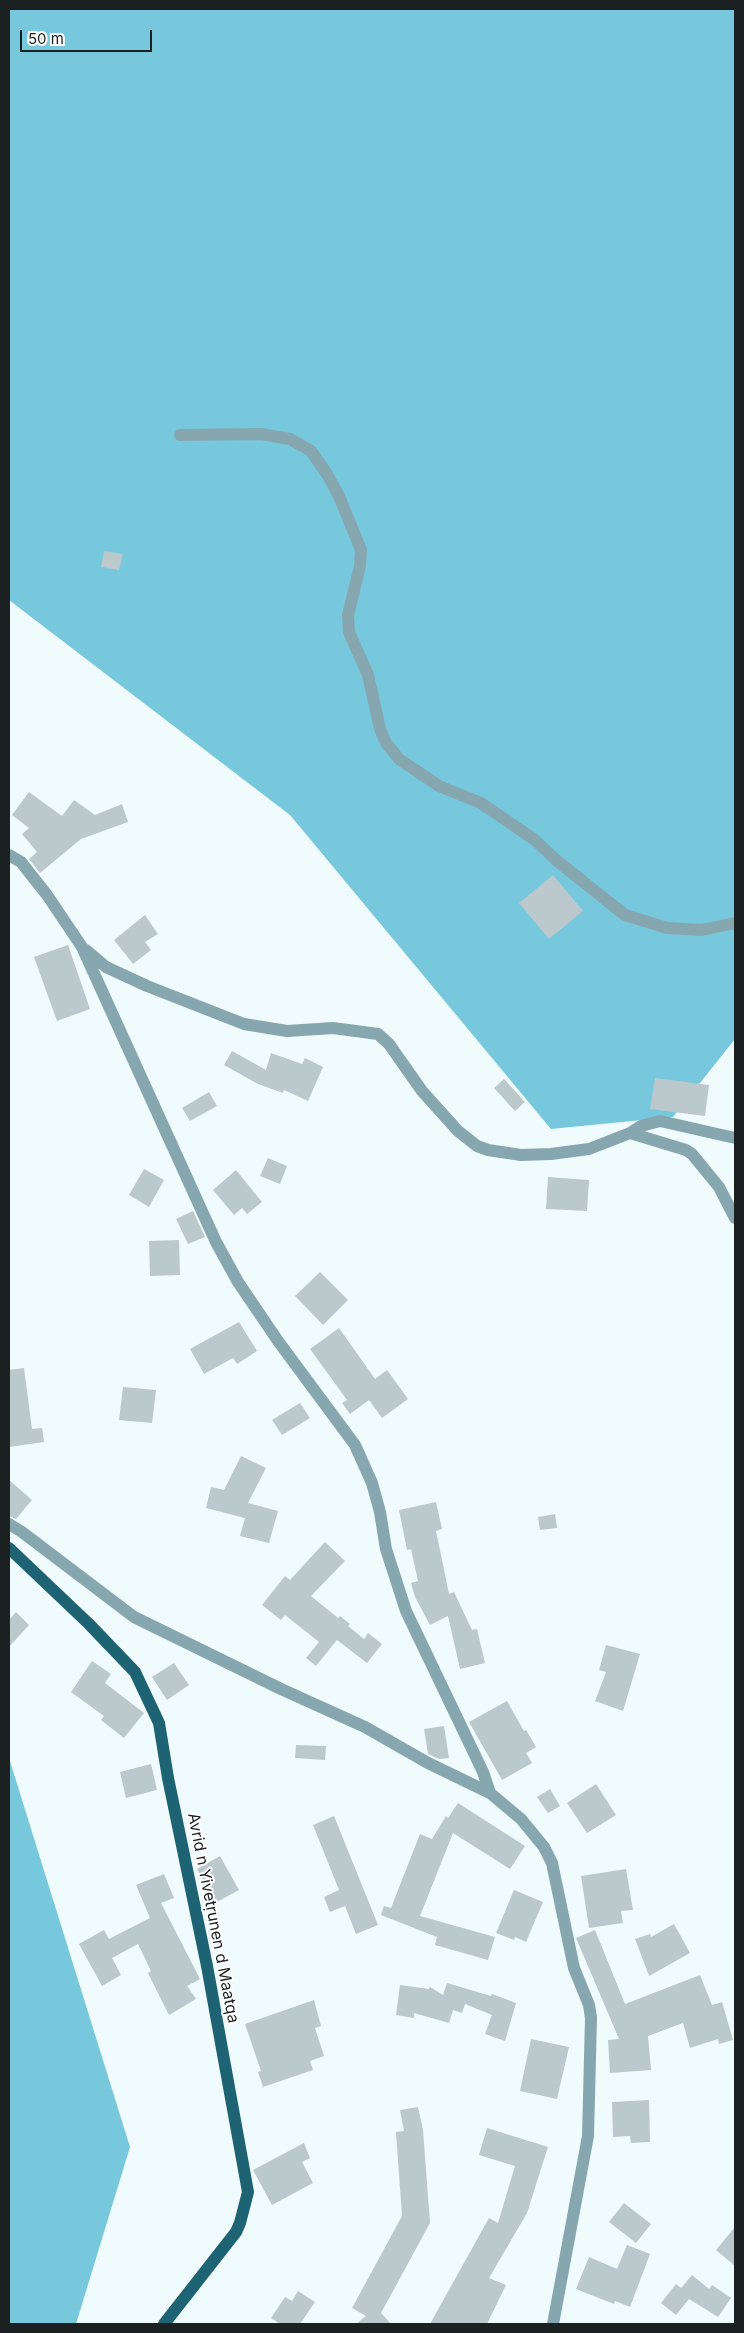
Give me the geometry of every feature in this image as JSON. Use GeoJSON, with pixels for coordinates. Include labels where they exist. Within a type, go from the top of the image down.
{"type":"FeatureCollection","features":[{"type":"Feature","properties":{"kind":"main road","name":"Avrid n Yivetṛunen d Maatqa"},"geometry":{"type":"LineString","coordinates":[[9,1548],[89,1624],[135,1672],[159,1723],[168,1778],[207,1966],[248,2192],[236,2232],[164,2324]]}},
{"type":"Feature","properties":{"kind":"street"},"geometry":{"type":"LineString","coordinates":[[180,435],[261,434],[290,439],[311,451],[327,474],[339,496],[361,550],[360,566],[348,614],[349,632],[368,675],[380,729],[386,743],[399,759],[439,786],[481,803],[535,840],[556,860],[624,915],[667,928],[702,930],[735,923]]}},
{"type":"Feature","properties":{"kind":"street"},"geometry":{"type":"LineString","coordinates":[[9,854],[21,862],[82,946],[216,1242],[238,1282],[355,1445],[372,1483],[380,1512],[386,1549],[406,1611],[482,1772],[490,1793]]}},
{"type":"Feature","properties":{"kind":"street"},"geometry":{"type":"LineString","coordinates":[[82,946],[106,966],[147,986],[244,1024],[287,1031],[333,1028],[378,1034],[389,1044],[422,1091],[458,1131],[477,1146],[488,1150],[521,1155],[551,1154],[588,1149],[630,1133],[641,1126],[660,1121],[735,1138]]}},
{"type":"Feature","properties":{"kind":"street"},"geometry":{"type":"LineString","coordinates":[[630,1133],[686,1150],[692,1154],[719,1187],[735,1218]]}},
{"type":"Feature","properties":{"kind":"street"},"geometry":{"type":"LineString","coordinates":[[9,1524],[134,1617],[281,1689],[365,1727],[428,1763],[490,1793],[521,1819],[544,1847],[552,1863],[574,1968],[589,2005],[591,2018],[588,2136],[553,2324]]}},
{"type":"Feature","properties":{"kind":"shaded area"},"geometry":{"type":"Polygon","coordinates":[[[9,9],[735,9],[735,1039],[673,1117],[551,1129],[290,815],[9,600],[9,9]]]}},
{"type":"Feature","properties":{"kind":"shaded area"},"geometry":{"type":"Polygon","coordinates":[[[9,1758],[130,2147],[76,2324],[9,2324],[9,1758]]]}},
{"type":"Feature","properties":{"kind":"building"},"geometry":{"type":"Polygon","coordinates":[[[104,551],[123,554],[119,570],[101,567],[104,551]]]}},
{"type":"Feature","properties":{"kind":"building"},"geometry":{"type":"Polygon","coordinates":[[[29,792],[62,816],[74,800],[95,815],[122,804],[128,822],[81,839],[40,873],[29,859],[37,852],[22,834],[29,828],[12,815],[29,792]]]}},
{"type":"Feature","properties":{"kind":"building"},"geometry":{"type":"Polygon","coordinates":[[[553,875],[583,911],[549,939],[519,903],[553,875]]]}},
{"type":"Feature","properties":{"kind":"building"},"geometry":{"type":"Polygon","coordinates":[[[145,915],[158,934],[145,942],[151,950],[133,964],[114,940],[145,915]]]}},
{"type":"Feature","properties":{"kind":"building"},"geometry":{"type":"Polygon","coordinates":[[[68,945],[90,1009],[57,1021],[34,957],[68,945]]]}},
{"type":"Feature","properties":{"kind":"building"},"geometry":{"type":"Polygon","coordinates":[[[232,1051],[266,1070],[271,1053],[302,1064],[305,1058],[323,1067],[308,1101],[284,1090],[283,1093],[258,1084],[224,1065],[232,1051]]]}},
{"type":"Feature","properties":{"kind":"building"},"geometry":{"type":"Polygon","coordinates":[[[655,1078],[709,1085],[705,1116],[650,1109],[655,1078]]]}},
{"type":"Feature","properties":{"kind":"building"},"geometry":{"type":"Polygon","coordinates":[[[504,1079],[525,1102],[515,1111],[494,1088],[504,1079]]]}},
{"type":"Feature","properties":{"kind":"building"},"geometry":{"type":"Polygon","coordinates":[[[209,1092],[217,1106],[190,1121],[182,1108],[209,1092]]]}},
{"type":"Feature","properties":{"kind":"building"},"geometry":{"type":"Polygon","coordinates":[[[268,1158],[287,1166],[280,1184],[260,1176],[268,1158]]]}},
{"type":"Feature","properties":{"kind":"building"},"geometry":{"type":"Polygon","coordinates":[[[144,1169],[164,1180],[149,1207],[129,1195],[144,1169]]]}},
{"type":"Feature","properties":{"kind":"building"},"geometry":{"type":"Polygon","coordinates":[[[236,1170],[262,1202],[247,1214],[242,1208],[234,1215],[213,1190],[236,1170]]]}},
{"type":"Feature","properties":{"kind":"building"},"geometry":{"type":"Polygon","coordinates":[[[548,1177],[589,1180],[587,1211],[546,1209],[548,1177]]]}},
{"type":"Feature","properties":{"kind":"building"},"geometry":{"type":"Polygon","coordinates":[[[193,1211],[205,1237],[188,1244],[176,1219],[193,1211]]]}},
{"type":"Feature","properties":{"kind":"building"},"geometry":{"type":"Polygon","coordinates":[[[179,1240],[180,1275],[150,1276],[149,1241],[179,1240]]]}},
{"type":"Feature","properties":{"kind":"building"},"geometry":{"type":"Polygon","coordinates":[[[320,1272],[348,1300],[323,1325],[295,1296],[320,1272]]]}},
{"type":"Feature","properties":{"kind":"building"},"geometry":{"type":"Polygon","coordinates":[[[239,1322],[257,1351],[237,1364],[233,1358],[204,1374],[190,1349],[239,1322]]]}},
{"type":"Feature","properties":{"kind":"building"},"geometry":{"type":"Polygon","coordinates":[[[339,1328],[375,1379],[387,1370],[408,1399],[382,1418],[369,1400],[350,1414],[342,1403],[347,1400],[310,1349],[339,1328]]]}},
{"type":"Feature","properties":{"kind":"building"},"geometry":{"type":"Polygon","coordinates":[[[24,1368],[32,1429],[42,1428],[44,1442],[9,1447],[9,1370],[24,1368]]]}},
{"type":"Feature","properties":{"kind":"building"},"geometry":{"type":"Polygon","coordinates":[[[123,1387],[156,1390],[152,1423],[119,1420],[123,1387]]]}},
{"type":"Feature","properties":{"kind":"building"},"geometry":{"type":"Polygon","coordinates":[[[300,1403],[310,1418],[282,1435],[272,1420],[300,1403]]]}},
{"type":"Feature","properties":{"kind":"building"},"geometry":{"type":"Polygon","coordinates":[[[241,1456],[266,1468],[248,1503],[278,1511],[269,1543],[240,1536],[245,1518],[206,1508],[211,1487],[224,1490],[241,1456]]]}},
{"type":"Feature","properties":{"kind":"building"},"geometry":{"type":"Polygon","coordinates":[[[9,1480],[32,1500],[16,1519],[9,1516],[9,1480]]]}},
{"type":"Feature","properties":{"kind":"building"},"geometry":{"type":"Polygon","coordinates":[[[436,1502],[442,1529],[436,1531],[449,1594],[454,1592],[472,1630],[477,1629],[485,1663],[460,1669],[448,1616],[430,1625],[415,1597],[411,1583],[418,1581],[411,1549],[407,1550],[399,1510],[436,1502]]]}},
{"type":"Feature","properties":{"kind":"building"},"geometry":{"type":"Polygon","coordinates":[[[555,1514],[557,1528],[540,1530],[538,1517],[555,1514]]]}},
{"type":"Feature","properties":{"kind":"building"},"geometry":{"type":"Polygon","coordinates":[[[325,1542],[345,1561],[311,1596],[338,1618],[340,1616],[350,1624],[348,1626],[364,1639],[368,1633],[382,1644],[367,1663],[337,1640],[316,1666],[306,1658],[319,1642],[285,1615],[281,1620],[262,1605],[285,1576],[290,1580],[325,1542]]]}},
{"type":"Feature","properties":{"kind":"building"},"geometry":{"type":"Polygon","coordinates":[[[16,1612],[29,1625],[9,1647],[9,1620],[16,1612]]]}},
{"type":"Feature","properties":{"kind":"building"},"geometry":{"type":"Polygon","coordinates":[[[606,1645],[640,1654],[623,1711],[595,1701],[606,1672],[599,1670],[606,1645]]]}},
{"type":"Feature","properties":{"kind":"building"},"geometry":{"type":"Polygon","coordinates":[[[92,1661],[111,1674],[105,1683],[144,1713],[124,1738],[101,1720],[104,1716],[71,1692],[92,1661]]]}},
{"type":"Feature","properties":{"kind":"building"},"geometry":{"type":"Polygon","coordinates":[[[174,1663],[189,1685],[167,1700],[152,1677],[174,1663]]]}},
{"type":"Feature","properties":{"kind":"building"},"geometry":{"type":"Polygon","coordinates":[[[507,1701],[524,1731],[526,1730],[536,1747],[526,1753],[532,1763],[502,1780],[469,1722],[507,1701]]]}},
{"type":"Feature","properties":{"kind":"building"},"geometry":{"type":"Polygon","coordinates":[[[444,1726],[449,1758],[439,1759],[428,1754],[424,1729],[444,1726]]]}},
{"type":"Feature","properties":{"kind":"building"},"geometry":{"type":"Polygon","coordinates":[[[296,1745],[326,1746],[325,1760],[295,1758],[296,1745]]]}},
{"type":"Feature","properties":{"kind":"building"},"geometry":{"type":"Polygon","coordinates":[[[151,1764],[157,1790],[126,1798],[120,1772],[151,1764]]]}},
{"type":"Feature","properties":{"kind":"building"},"geometry":{"type":"Polygon","coordinates":[[[596,1784],[616,1815],[587,1833],[567,1803],[596,1784]]]}},
{"type":"Feature","properties":{"kind":"building"},"geometry":{"type":"Polygon","coordinates":[[[550,1789],[560,1806],[548,1813],[537,1797],[550,1789]]]}},
{"type":"Feature","properties":{"kind":"building"},"geometry":{"type":"Polygon","coordinates":[[[458,1803],[525,1846],[510,1869],[453,1833],[420,1916],[495,1937],[488,1960],[435,1945],[437,1937],[381,1915],[384,1906],[391,1908],[420,1834],[432,1839],[446,1816],[448,1818],[458,1803]]]}},
{"type":"Feature","properties":{"kind":"building"},"geometry":{"type":"Polygon","coordinates":[[[334,1816],[378,1925],[356,1934],[345,1906],[330,1912],[324,1897],[339,1890],[313,1825],[334,1816]]]}},
{"type":"Feature","properties":{"kind":"building"},"geometry":{"type":"Polygon","coordinates":[[[220,1856],[239,1890],[215,1903],[197,1869],[220,1856]]]}},
{"type":"Feature","properties":{"kind":"building"},"geometry":{"type":"Polygon","coordinates":[[[626,1869],[633,1910],[621,1911],[623,1923],[589,1928],[581,1876],[626,1869]]]}},
{"type":"Feature","properties":{"kind":"building"},"geometry":{"type":"Polygon","coordinates":[[[164,1874],[174,1898],[161,1903],[200,1979],[187,1986],[196,1999],[169,2015],[148,1973],[151,1971],[138,1944],[112,1958],[121,1975],[102,1986],[79,1944],[104,1930],[109,1939],[150,1918],[136,1885],[164,1874]]]}},
{"type":"Feature","properties":{"kind":"building"},"geometry":{"type":"Polygon","coordinates":[[[514,1890],[543,1902],[526,1942],[515,1937],[514,1940],[496,1933],[514,1890]]]}},
{"type":"Feature","properties":{"kind":"building"},"geometry":{"type":"Polygon","coordinates":[[[674,1924],[690,1953],[649,1976],[635,1939],[650,1934],[651,1937],[674,1924]]]}},
{"type":"Feature","properties":{"kind":"building"},"geometry":{"type":"Polygon","coordinates":[[[595,1930],[625,2004],[700,1975],[712,2005],[722,2002],[733,2040],[719,2044],[718,2039],[690,2048],[683,2023],[648,2036],[651,2070],[610,2073],[608,2040],[619,2039],[576,1938],[595,1930]]]}},
{"type":"Feature","properties":{"kind":"building"},"geometry":{"type":"Polygon","coordinates":[[[447,1983],[491,1996],[492,1994],[516,2003],[505,2041],[485,2034],[492,2015],[465,2004],[462,2013],[453,2010],[449,2023],[414,2013],[414,2018],[396,2015],[400,1985],[429,1989],[430,1987],[443,1995],[447,1983]]]}},
{"type":"Feature","properties":{"kind":"building"},"geometry":{"type":"Polygon","coordinates":[[[314,2000],[321,2026],[315,2028],[324,2056],[310,2061],[313,2070],[263,2087],[258,2072],[261,2071],[245,2024],[314,2000]]]}},
{"type":"Feature","properties":{"kind":"building"},"geometry":{"type":"Polygon","coordinates":[[[531,2039],[569,2047],[557,2099],[520,2091],[531,2039]]]}},
{"type":"Feature","properties":{"kind":"building"},"geometry":{"type":"Polygon","coordinates":[[[649,2100],[650,2142],[631,2143],[630,2136],[613,2137],[612,2102],[649,2100]]]}},
{"type":"Feature","properties":{"kind":"building"},"geometry":{"type":"Polygon","coordinates":[[[418,2107],[423,2130],[430,2223],[381,2313],[391,2324],[356,2324],[366,2316],[352,2308],[402,2216],[396,2132],[404,2131],[400,2110],[418,2107]]]}},
{"type":"Feature","properties":{"kind":"building"},"geometry":{"type":"Polygon","coordinates":[[[487,2128],[548,2147],[527,2213],[489,2278],[506,2285],[487,2324],[430,2324],[489,2218],[498,2223],[515,2166],[479,2155],[487,2128]]]}},
{"type":"Feature","properties":{"kind":"building"},"geometry":{"type":"Polygon","coordinates":[[[304,2143],[310,2158],[302,2162],[313,2183],[272,2205],[253,2170],[304,2143]]]}},
{"type":"Feature","properties":{"kind":"building"},"geometry":{"type":"Polygon","coordinates":[[[624,2203],[651,2224],[636,2243],[609,2222],[624,2203]]]}},
{"type":"Feature","properties":{"kind":"building"},"geometry":{"type":"Polygon","coordinates":[[[735,2227],[735,2266],[716,2250],[735,2227]]]}},
{"type":"Feature","properties":{"kind":"building"},"geometry":{"type":"Polygon","coordinates":[[[627,2245],[650,2254],[630,2307],[615,2301],[614,2304],[576,2289],[589,2257],[617,2269],[627,2245]]]}},
{"type":"Feature","properties":{"kind":"building"},"geometry":{"type":"Polygon","coordinates":[[[692,2275],[709,2289],[712,2285],[731,2298],[718,2317],[689,2299],[676,2315],[661,2303],[676,2284],[681,2288],[692,2275]]]}},
{"type":"Feature","properties":{"kind":"building"},"geometry":{"type":"Polygon","coordinates":[[[298,2291],[315,2302],[300,2324],[280,2324],[271,2318],[285,2297],[292,2301],[298,2291]]]}}]}
